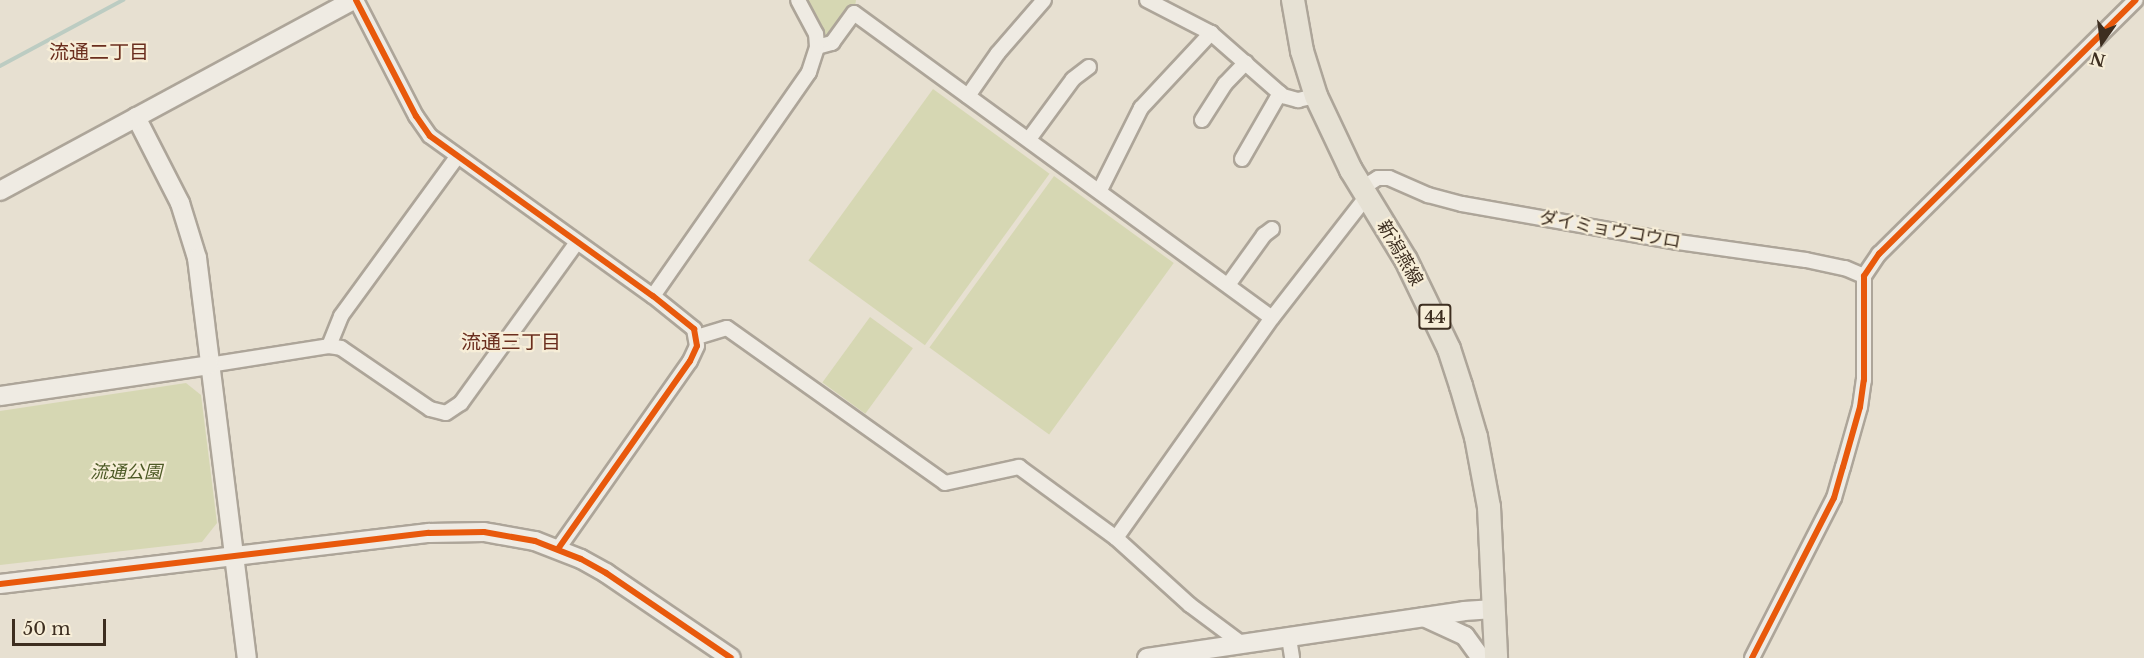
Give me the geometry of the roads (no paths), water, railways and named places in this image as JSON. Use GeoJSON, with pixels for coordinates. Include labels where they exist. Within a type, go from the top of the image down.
{"type":"FeatureCollection","features":[{"type":"Feature","properties":{"kind":"main road","name":"新潟燕線"},"geometry":{"type":"LineString","coordinates":[[1293,0],[1302,51],[1316,96],[1364,192],[1406,260],[1433,314],[1461,386],[1476,437],[1489,507],[1496,658]]}},
{"type":"Feature","properties":{"kind":"street"},"geometry":{"type":"LineString","coordinates":[[0,191],[354,0],[416,116],[430,136],[688,322],[697,337],[697,346],[690,361],[558,549]]}},
{"type":"Feature","properties":{"kind":"street"},"geometry":{"type":"LineString","coordinates":[[653,296],[809,72],[817,47],[816,34],[798,0]]}},
{"type":"Feature","properties":{"kind":"street"},"geometry":{"type":"LineString","coordinates":[[968,96],[998,53],[1044,0]]}},
{"type":"Feature","properties":{"kind":"street"},"geometry":{"type":"LineString","coordinates":[[1147,0],[1211,33],[1280,93],[1298,100],[1316,96]]}},
{"type":"Feature","properties":{"kind":"street"},"geometry":{"type":"LineString","coordinates":[[1752,658],[1834,498],[1860,407],[1864,380],[1864,276],[1879,254],[2136,0]]}},
{"type":"Feature","properties":{"kind":"street"},"geometry":{"type":"LineString","coordinates":[[817,47],[832,43],[854,13],[1100,190],[1272,318]]}},
{"type":"Feature","properties":{"kind":"street"},"geometry":{"type":"LineString","coordinates":[[1100,190],[1141,108],[1211,33]]}},
{"type":"Feature","properties":{"kind":"street"},"geometry":{"type":"LineString","coordinates":[[1202,120],[1225,84],[1246,62]]}},
{"type":"Feature","properties":{"kind":"street"},"geometry":{"type":"LineString","coordinates":[[1029,140],[1073,80],[1089,66]]}},
{"type":"Feature","properties":{"kind":"street"},"geometry":{"type":"LineString","coordinates":[[1242,159],[1280,93]]}},
{"type":"Feature","properties":{"kind":"street"},"geometry":{"type":"LineString","coordinates":[[136,117],[172,185],[190,231],[197,258],[247,658]]}},
{"type":"Feature","properties":{"kind":"street"},"geometry":{"type":"LineString","coordinates":[[329,346],[341,316],[457,157]]}},
{"type":"Feature","properties":{"kind":"street","name":"ダイミョウコウロ"},"geometry":{"type":"LineString","coordinates":[[1364,192],[1378,178],[1389,178],[1428,195],[1462,204],[1678,242],[1806,260],[1845,268],[1864,276]]}},
{"type":"Feature","properties":{"kind":"street"},"geometry":{"type":"LineString","coordinates":[[1116,538],[1364,192]]}},
{"type":"Feature","properties":{"kind":"street"},"geometry":{"type":"LineString","coordinates":[[1228,285],[1264,235],[1272,229]]}},
{"type":"Feature","properties":{"kind":"street"},"geometry":{"type":"LineString","coordinates":[[0,396],[329,346],[351,353],[430,410],[446,412],[454,410],[577,242]]}},
{"type":"Feature","properties":{"kind":"street"},"geometry":{"type":"LineString","coordinates":[[697,337],[727,328],[945,483],[1019,467],[1116,538],[1190,605],[1241,643]]}},
{"type":"Feature","properties":{"kind":"street"},"geometry":{"type":"LineString","coordinates":[[0,584],[458,531],[511,536],[558,549],[606,573],[731,658]]}},
{"type":"Feature","properties":{"kind":"street"},"geometry":{"type":"LineString","coordinates":[[1147,658],[1424,617],[1494,609]]}},
{"type":"Feature","properties":{"kind":"street"},"geometry":{"type":"LineString","coordinates":[[1424,617],[1466,636],[1481,658]]}},
{"type":"Feature","properties":{"kind":"street"},"geometry":{"type":"LineString","coordinates":[[1289,638],[1292,658]]}},
{"type":"Feature","properties":{"kind":"waterway"},"geometry":{"type":"LineString","coordinates":[[0,66],[123,0]]}},
{"type":"Feature","properties":{"kind":"district","name":"流通二丁目"},"geometry":{"type":"Point","coordinates":[99,52]}},
{"type":"Feature","properties":{"kind":"district","name":"流通三丁目"},"geometry":{"type":"Point","coordinates":[511,342]}},
{"type":"Feature","properties":{"kind":"park label","name":"流通公園"},"geometry":{"type":"Point","coordinates":[126,472]}}]}
